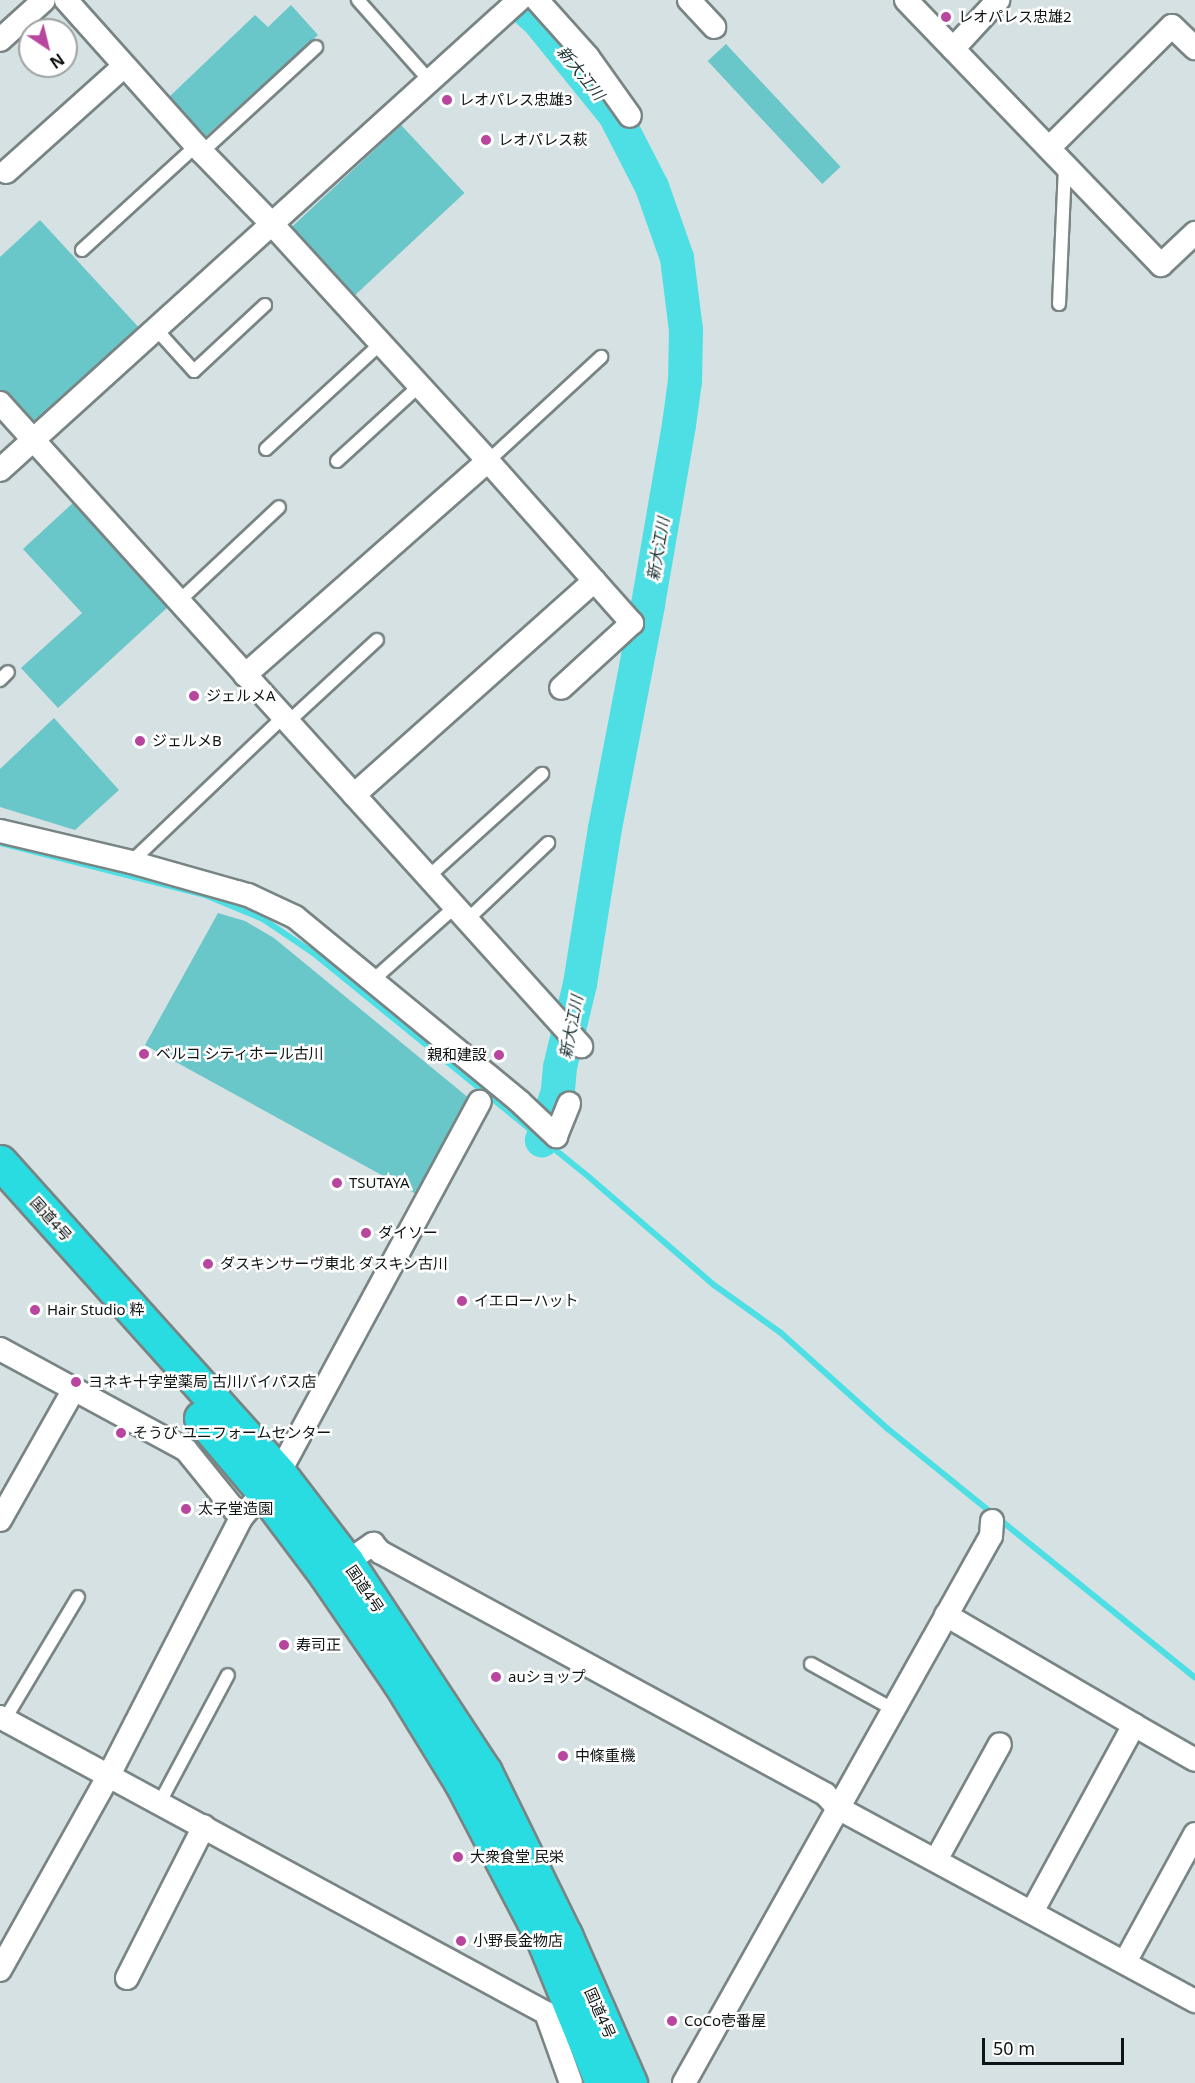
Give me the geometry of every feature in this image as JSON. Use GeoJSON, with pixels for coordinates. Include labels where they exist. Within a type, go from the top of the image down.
{"type":"FeatureCollection","features":[{"type":"Feature","properties":{"kind":"highway","name":"国道4号"},"geometry":{"type":"LineString","coordinates":[[0,1162],[271,1482],[326,1575],[400,1683],[461,1782],[544,1941],[602,2083]]}},
{"type":"Feature","properties":{"kind":"highway","name":"国道4号"},"geometry":{"type":"LineString","coordinates":[[0,1191],[347,1562],[485,1772],[565,1935],[630,2083]]}},
{"type":"Feature","properties":{"kind":"street"},"geometry":{"type":"LineString","coordinates":[[0,40],[44,0]]}},
{"type":"Feature","properties":{"kind":"street"},"geometry":{"type":"LineString","coordinates":[[66,0],[199,149],[271,223],[488,461],[632,623],[561,688]]}},
{"type":"Feature","properties":{"kind":"street"},"geometry":{"type":"LineString","coordinates":[[537,0],[588,57],[630,116]]}},
{"type":"Feature","properties":{"kind":"street"},"geometry":{"type":"LineString","coordinates":[[689,0],[714,27]]}},
{"type":"Feature","properties":{"kind":"street"},"geometry":{"type":"LineString","coordinates":[[906,0],[1161,265],[1195,233]]}},
{"type":"Feature","properties":{"kind":"street"},"geometry":{"type":"LineString","coordinates":[[953,49],[998,0]]}},
{"type":"Feature","properties":{"kind":"street"},"geometry":{"type":"LineString","coordinates":[[0,470],[429,80],[508,5]]}},
{"type":"Feature","properties":{"kind":"street"},"geometry":{"type":"LineString","coordinates":[[1049,148],[1172,26],[1195,48]]}},
{"type":"Feature","properties":{"kind":"street"},"geometry":{"type":"LineString","coordinates":[[6,172],[124,66]]}},
{"type":"Feature","properties":{"kind":"street"},"geometry":{"type":"LineString","coordinates":[[0,403],[580,1046]]}},
{"type":"Feature","properties":{"kind":"street"},"geometry":{"type":"LineString","coordinates":[[245,675],[488,461]]}},
{"type":"Feature","properties":{"kind":"street"},"geometry":{"type":"LineString","coordinates":[[354,795],[594,581]]}},
{"type":"Feature","properties":{"kind":"street"},"geometry":{"type":"LineString","coordinates":[[0,831],[131,862],[248,895],[295,917],[520,1102],[562,1120]]}},
{"type":"Feature","properties":{"kind":"street"},"geometry":{"type":"LineString","coordinates":[[0,1970],[108,1776],[241,1518],[271,1482],[480,1102]]}},
{"type":"Feature","properties":{"kind":"street"},"geometry":{"type":"LineString","coordinates":[[0,1348],[186,1450],[241,1518]]}},
{"type":"Feature","properties":{"kind":"street"},"geometry":{"type":"LineString","coordinates":[[0,1520],[74,1389]]}},
{"type":"Feature","properties":{"kind":"street"},"geometry":{"type":"LineString","coordinates":[[684,2083],[991,1536],[992,1521]]}},
{"type":"Feature","properties":{"kind":"street"},"geometry":{"type":"LineString","coordinates":[[347,1562],[373,1544],[380,1552],[825,1794],[838,1808],[1195,2001]]}},
{"type":"Feature","properties":{"kind":"street"},"geometry":{"type":"LineString","coordinates":[[946,1615],[1195,1760]]}},
{"type":"Feature","properties":{"kind":"street"},"geometry":{"type":"LineString","coordinates":[[3,1718],[546,2013],[571,2083]]}},
{"type":"Feature","properties":{"kind":"street"},"geometry":{"type":"LineString","coordinates":[[1032,1912],[1134,1725]]}},
{"type":"Feature","properties":{"kind":"street"},"geometry":{"type":"LineString","coordinates":[[936,1860],[1000,1744]]}},
{"type":"Feature","properties":{"kind":"street"},"geometry":{"type":"LineString","coordinates":[[127,1978],[204,1826]]}},
{"type":"Feature","properties":{"kind":"street"},"geometry":{"type":"LineString","coordinates":[[1125,1962],[1195,1834]]}},
{"type":"Feature","properties":{"kind":"lane"},"geometry":{"type":"LineString","coordinates":[[358,0],[429,80]]}},
{"type":"Feature","properties":{"kind":"lane"},"geometry":{"type":"LineString","coordinates":[[82,250],[316,47]]}},
{"type":"Feature","properties":{"kind":"lane"},"geometry":{"type":"LineString","coordinates":[[1059,304],[1065,165]]}},
{"type":"Feature","properties":{"kind":"lane"},"geometry":{"type":"LineString","coordinates":[[155,328],[194,371],[265,305]]}},
{"type":"Feature","properties":{"kind":"lane"},"geometry":{"type":"LineString","coordinates":[[266,449],[380,344]]}},
{"type":"Feature","properties":{"kind":"lane"},"geometry":{"type":"LineString","coordinates":[[488,461],[601,357]]}},
{"type":"Feature","properties":{"kind":"lane"},"geometry":{"type":"LineString","coordinates":[[337,461],[418,386]]}},
{"type":"Feature","properties":{"kind":"lane"},"geometry":{"type":"LineString","coordinates":[[179,601],[279,507]]}},
{"type":"Feature","properties":{"kind":"lane"},"geometry":{"type":"LineString","coordinates":[[131,862],[285,720],[377,640]]}},
{"type":"Feature","properties":{"kind":"lane"},"geometry":{"type":"LineString","coordinates":[[428,877],[542,774]]}},
{"type":"Feature","properties":{"kind":"lane"},"geometry":{"type":"LineString","coordinates":[[373,980],[548,843]]}},
{"type":"Feature","properties":{"kind":"lane"},"geometry":{"type":"LineString","coordinates":[[3,1718],[78,1597]]}},
{"type":"Feature","properties":{"kind":"lane"},"geometry":{"type":"LineString","coordinates":[[811,1664],[893,1709]]}},
{"type":"Feature","properties":{"kind":"lane"},"geometry":{"type":"LineString","coordinates":[[159,1804],[228,1675]]}},
{"type":"Feature","properties":{"kind":"shaded area"},"geometry":{"type":"Polygon","coordinates":[[[291,5],[318,35],[203,139],[168,98],[255,15],[268,27],[291,5]]]}},
{"type":"Feature","properties":{"kind":"shaded area"},"geometry":{"type":"Polygon","coordinates":[[[726,44],[841,167],[822,184],[708,61],[726,44]]]}},
{"type":"Feature","properties":{"kind":"shaded area"},"geometry":{"type":"Polygon","coordinates":[[[401,125],[464,193],[350,299],[287,231],[401,125]]]}},
{"type":"Feature","properties":{"kind":"shaded area"},"geometry":{"type":"Polygon","coordinates":[[[40,220],[142,331],[35,429],[0,391],[0,257],[40,220]]]}},
{"type":"Feature","properties":{"kind":"shaded area"},"geometry":{"type":"Polygon","coordinates":[[[74,502],[169,606],[58,708],[21,668],[82,613],[23,549],[74,502]]]}},
{"type":"Feature","properties":{"kind":"shaded area"},"geometry":{"type":"Polygon","coordinates":[[[54,718],[119,790],[75,830],[0,807],[0,769],[54,718]]]}},
{"type":"Feature","properties":{"kind":"shaded area"},"geometry":{"type":"Polygon","coordinates":[[[218,913],[245,921],[274,938],[470,1099],[418,1195],[145,1045],[218,913]]]}},
{"type":"Feature","properties":{"kind":"waterway","name":"新大江川"},"geometry":{"type":"LineString","coordinates":[[516,0],[539,21],[615,115],[652,187],[677,258],[686,330],[685,381],[679,425],[648,605],[605,828],[580,984],[560,1067],[558,1091],[542,1140]]}},
{"type":"Feature","properties":{"kind":"waterway"},"geometry":{"type":"LineString","coordinates":[[0,843],[205,895],[263,919],[312,952],[590,1178],[714,1285],[781,1333],[888,1429],[1195,1678]]}},
{"type":"Feature","properties":{"kind":"place","name":"レオパレス忠雄2"},"geometry":{"type":"Point","coordinates":[946,17]}},
{"type":"Feature","properties":{"kind":"place","name":"レオパレス忠雄3"},"geometry":{"type":"Point","coordinates":[447,100]}},
{"type":"Feature","properties":{"kind":"place","name":"レオパレス萩"},"geometry":{"type":"Point","coordinates":[486,140]}},
{"type":"Feature","properties":{"kind":"place","name":"ジェルメA"},"geometry":{"type":"Point","coordinates":[194,696]}},
{"type":"Feature","properties":{"kind":"place","name":"ジェルメB"},"geometry":{"type":"Point","coordinates":[140,741]}},
{"type":"Feature","properties":{"kind":"place","name":"ベルコ シティホール古川"},"geometry":{"type":"Point","coordinates":[144,1054]}},
{"type":"Feature","properties":{"kind":"place","name":"親和建設"},"geometry":{"type":"Point","coordinates":[499,1055]}},
{"type":"Feature","properties":{"kind":"place","name":"TSUTAYA"},"geometry":{"type":"Point","coordinates":[337,1183]}},
{"type":"Feature","properties":{"kind":"place","name":"ダイソー"},"geometry":{"type":"Point","coordinates":[366,1233]}},
{"type":"Feature","properties":{"kind":"place","name":"ダスキンサーヴ東北 ダスキン古川"},"geometry":{"type":"Point","coordinates":[208,1264]}},
{"type":"Feature","properties":{"kind":"place","name":"イエローハット"},"geometry":{"type":"Point","coordinates":[462,1301]}},
{"type":"Feature","properties":{"kind":"place","name":"Hair Studio 粋"},"geometry":{"type":"Point","coordinates":[35,1310]}},
{"type":"Feature","properties":{"kind":"place","name":"ヨネキ十字堂薬局 古川バイパス店"},"geometry":{"type":"Point","coordinates":[76,1382]}},
{"type":"Feature","properties":{"kind":"place","name":"そうび ユニフォームセンター"},"geometry":{"type":"Point","coordinates":[121,1433]}},
{"type":"Feature","properties":{"kind":"place","name":"太子堂造園"},"geometry":{"type":"Point","coordinates":[186,1509]}},
{"type":"Feature","properties":{"kind":"place","name":"寿司正"},"geometry":{"type":"Point","coordinates":[284,1645]}},
{"type":"Feature","properties":{"kind":"place","name":"auショップ"},"geometry":{"type":"Point","coordinates":[496,1677]}},
{"type":"Feature","properties":{"kind":"place","name":"中條重機"},"geometry":{"type":"Point","coordinates":[563,1756]}},
{"type":"Feature","properties":{"kind":"place","name":"大衆食堂 民栄"},"geometry":{"type":"Point","coordinates":[458,1857]}},
{"type":"Feature","properties":{"kind":"place","name":"小野長金物店"},"geometry":{"type":"Point","coordinates":[461,1941]}},
{"type":"Feature","properties":{"kind":"place","name":"CoCo壱番屋"},"geometry":{"type":"Point","coordinates":[672,2021]}}]}
